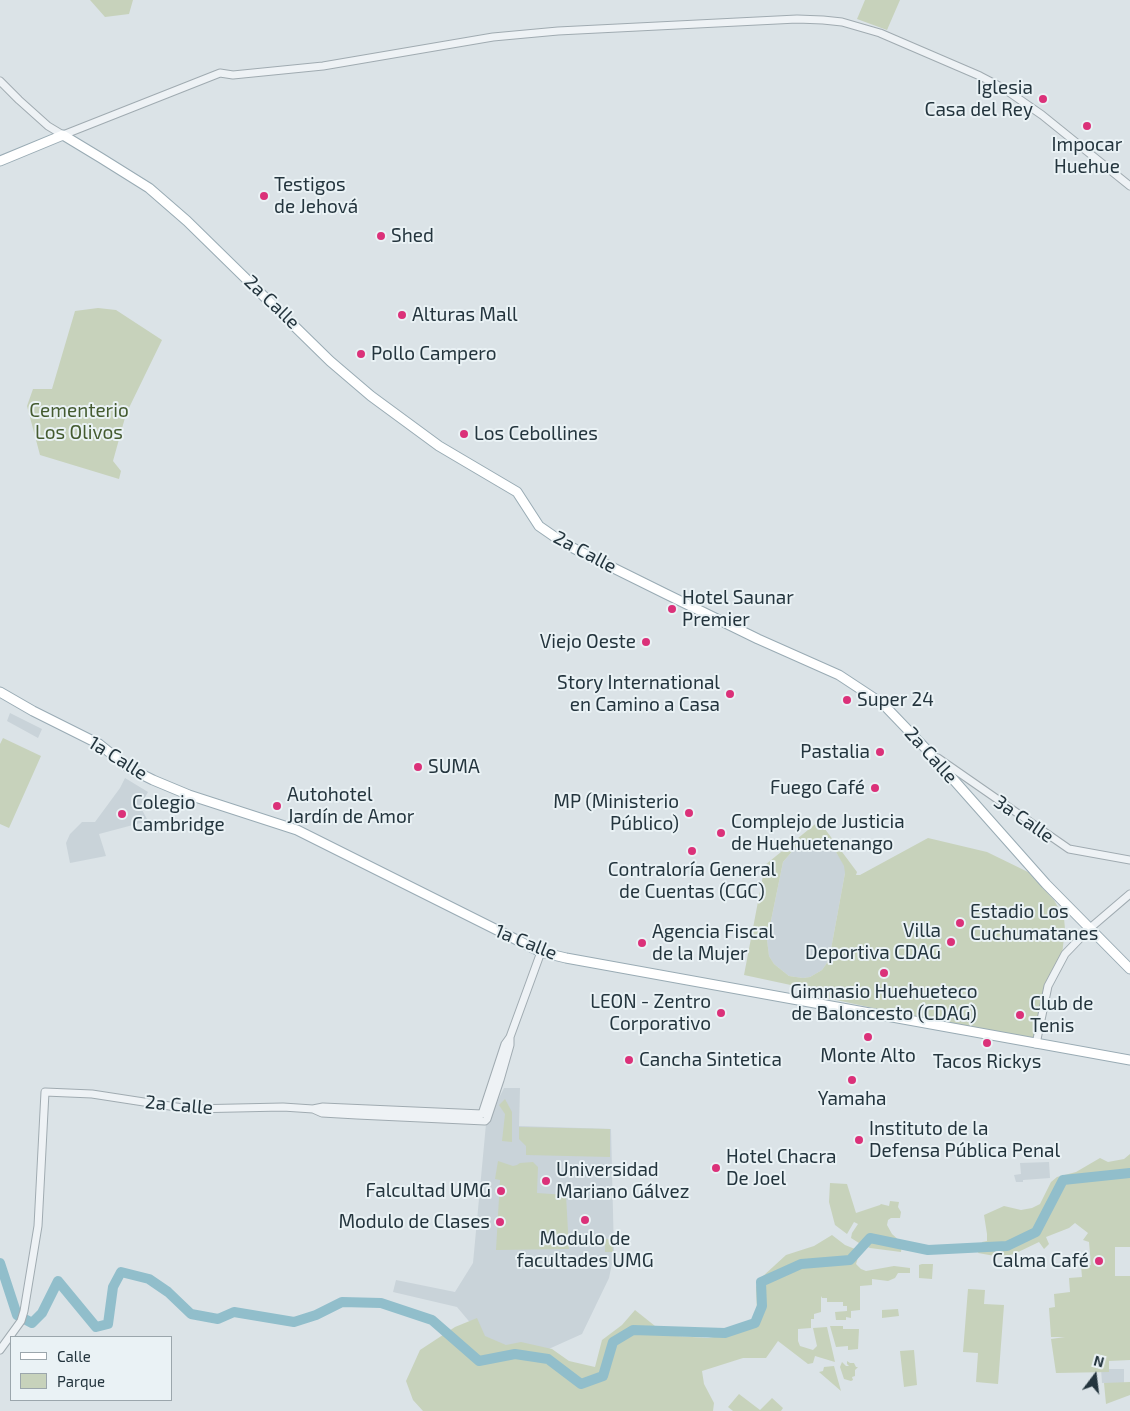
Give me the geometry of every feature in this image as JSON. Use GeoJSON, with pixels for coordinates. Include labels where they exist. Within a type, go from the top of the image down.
{"type":"FeatureCollection","features":[{"type":"Feature","properties":{"kind":"main road"},"geometry":{"type":"LineString","coordinates":[[0,161],[63,135]]}},
{"type":"Feature","properties":{"kind":"main road","name":"2a Calle"},"geometry":{"type":"LineString","coordinates":[[63,135],[149,188],[188,221],[288,317],[330,361],[357,384],[439,446],[518,492],[539,526],[566,544],[659,591],[758,639],[839,675],[883,704],[929,752],[1046,884],[1130,969]]}},
{"type":"Feature","properties":{"kind":"main road","name":"1a Calle"},"geometry":{"type":"LineString","coordinates":[[0,692],[99,744],[129,768],[153,780],[189,795],[297,830],[541,952],[1130,1060]]}},
{"type":"Feature","properties":{"kind":"street"},"geometry":{"type":"LineString","coordinates":[[63,135],[220,73],[233,75],[323,66],[493,37],[558,31],[815,19],[842,22],[880,33],[980,76],[1002,88],[1042,115],[1129,185]]}},
{"type":"Feature","properties":{"kind":"street","name":"2a Calle"},"geometry":{"type":"LineString","coordinates":[[0,81],[48,126],[63,135]]}},
{"type":"Feature","properties":{"kind":"street","name":"3a Calle"},"geometry":{"type":"LineString","coordinates":[[929,752],[1069,849],[1130,860]]}},
{"type":"Feature","properties":{"kind":"street"},"geometry":{"type":"LineString","coordinates":[[1036,1044],[1048,986],[1065,954],[1089,929],[1130,894]]}},
{"type":"Feature","properties":{"kind":"street"},"geometry":{"type":"LineString","coordinates":[[510,1037],[541,952]]}},
{"type":"Feature","properties":{"kind":"street","name":"2a Calle"},"geometry":{"type":"LineString","coordinates":[[0,1350],[21,1320],[24,1311],[38,1226],[45,1092],[92,1094],[189,1109],[283,1107],[313,1109],[323,1107],[479,1114],[483,1113],[505,1044],[510,1037]]}},
{"type":"Feature","properties":{"kind":"street","name":"2a Calle"},"geometry":{"type":"LineString","coordinates":[[313,1109],[322,1113],[487,1120],[510,1045],[510,1037]]}},
{"type":"Feature","properties":{"kind":"shaded area"},"geometry":{"type":"Polygon","coordinates":[[[10,713],[42,729],[38,738],[7,721],[10,713]]]}},
{"type":"Feature","properties":{"kind":"shaded area","name":"Colegio Cambridge"},"geometry":{"type":"Polygon","coordinates":[[[125,778],[148,792],[140,806],[148,821],[99,834],[106,856],[70,863],[66,843],[70,834],[82,822],[95,822],[120,788],[125,778]]]}},
{"type":"Feature","properties":{"kind":"shaded area"},"geometry":{"type":"Polygon","coordinates":[[[811,841],[825,845],[836,852],[845,866],[845,873],[829,960],[822,970],[810,977],[803,978],[789,976],[774,964],[769,956],[767,940],[783,862],[795,848],[811,841]]]}},
{"type":"Feature","properties":{"kind":"shaded area","name":"Universidad Mariano Gálvez"},"geometry":{"type":"Polygon","coordinates":[[[504,1088],[520,1088],[519,1126],[611,1129],[614,1254],[609,1278],[582,1334],[542,1352],[498,1348],[478,1332],[457,1307],[393,1292],[396,1280],[455,1292],[473,1263],[486,1124],[504,1088]]]}},
{"type":"Feature","properties":{"kind":"shaded area"},"geometry":{"type":"Polygon","coordinates":[[[1049,1162],[1050,1178],[1016,1182],[1014,1175],[1021,1174],[1020,1163],[1049,1162]]]}},
{"type":"Feature","properties":{"kind":"shaded area"},"geometry":{"type":"Polygon","coordinates":[[[1101,1369],[1124,1369],[1124,1383],[1102,1383],[1101,1369]]]}},
{"type":"Feature","properties":{"kind":"green space"},"geometry":{"type":"Polygon","coordinates":[[[90,0],[133,0],[129,14],[105,17],[90,0]]]}},
{"type":"Feature","properties":{"kind":"green space"},"geometry":{"type":"Polygon","coordinates":[[[865,0],[900,0],[887,30],[857,19],[865,0]]]}},
{"type":"Feature","properties":{"kind":"green space","name":"Cementerio Los Olivos"},"geometry":{"type":"Polygon","coordinates":[[[98,308],[116,310],[162,340],[126,414],[113,461],[121,471],[119,479],[40,455],[27,406],[33,389],[52,389],[75,311],[98,308]]]}},
{"type":"Feature","properties":{"kind":"green space"},"geometry":{"type":"Polygon","coordinates":[[[3,738],[41,756],[9,828],[0,824],[0,744],[3,738]]]}},
{"type":"Feature","properties":{"kind":"green space","name":"Villa Deportiva CDAG"},"geometry":{"type":"Polygon","coordinates":[[[819,821],[857,872],[856,875],[860,875],[928,838],[987,852],[1028,872],[1054,900],[1064,918],[1065,929],[1062,955],[1047,986],[1039,1039],[910,1016],[827,998],[828,993],[744,975],[765,865],[819,821]],[[811,841],[795,848],[783,862],[767,940],[769,956],[774,964],[789,976],[810,977],[822,970],[829,960],[845,873],[844,866],[836,852],[825,845],[811,841]]]}},
{"type":"Feature","properties":{"kind":"green space"},"geometry":{"type":"Polygon","coordinates":[[[505,1099],[512,1112],[512,1142],[502,1141],[505,1114],[499,1105],[505,1099]]]}},
{"type":"Feature","properties":{"kind":"green space"},"geometry":{"type":"Polygon","coordinates":[[[519,1127],[610,1129],[610,1157],[526,1155],[526,1146],[519,1139],[519,1127]]]}},
{"type":"Feature","properties":{"kind":"green space"},"geometry":{"type":"Polygon","coordinates":[[[1130,1154],[1130,1247],[1115,1247],[1115,1276],[1130,1276],[1130,1360],[1109,1361],[1109,1372],[1056,1373],[1051,1339],[1065,1337],[1051,1337],[1049,1308],[1055,1307],[1054,1294],[1070,1292],[1069,1278],[1082,1277],[1081,1266],[1091,1265],[1089,1242],[1083,1240],[1088,1233],[1075,1223],[1069,1228],[1046,1237],[1049,1244],[1044,1249],[1039,1242],[1014,1254],[1001,1257],[978,1253],[982,1242],[987,1241],[984,1215],[1004,1206],[1021,1210],[1032,1208],[1040,1204],[1051,1182],[1057,1177],[1076,1172],[1100,1158],[1108,1162],[1124,1159],[1130,1154]]]}},
{"type":"Feature","properties":{"kind":"green space"},"geometry":{"type":"Polygon","coordinates":[[[498,1161],[513,1166],[520,1163],[533,1162],[538,1167],[537,1193],[566,1195],[569,1249],[496,1250],[500,1180],[495,1179],[498,1161]]]}},
{"type":"Feature","properties":{"kind":"green space"},"geometry":{"type":"Polygon","coordinates":[[[830,1183],[847,1184],[856,1213],[881,1204],[889,1206],[890,1201],[899,1202],[900,1218],[891,1218],[888,1220],[887,1225],[892,1234],[902,1243],[901,1252],[870,1248],[851,1238],[858,1224],[854,1222],[847,1234],[835,1225],[829,1202],[830,1183]]]}},
{"type":"Feature","properties":{"kind":"green space"},"geometry":{"type":"Polygon","coordinates":[[[832,1235],[845,1245],[860,1251],[856,1264],[861,1269],[866,1271],[894,1266],[910,1268],[910,1273],[898,1273],[895,1278],[888,1281],[872,1279],[872,1285],[860,1286],[860,1310],[851,1311],[851,1318],[846,1317],[846,1320],[836,1320],[835,1312],[847,1311],[847,1306],[843,1306],[843,1302],[827,1302],[827,1298],[822,1298],[821,1296],[821,1312],[814,1314],[814,1319],[811,1319],[811,1328],[798,1329],[798,1341],[800,1346],[813,1350],[817,1346],[813,1328],[827,1327],[835,1362],[815,1356],[813,1363],[808,1364],[778,1341],[766,1358],[743,1358],[702,1371],[704,1384],[714,1403],[713,1411],[423,1411],[413,1400],[406,1381],[420,1350],[455,1327],[477,1318],[485,1336],[506,1345],[521,1342],[552,1349],[569,1361],[595,1367],[602,1340],[622,1325],[635,1310],[655,1326],[675,1330],[713,1331],[729,1329],[754,1321],[757,1311],[756,1287],[762,1277],[786,1255],[814,1246],[832,1235]],[[672,1334],[676,1336],[708,1338],[720,1336],[672,1334]]]}},
{"type":"Feature","properties":{"kind":"green space"},"geometry":{"type":"Polygon","coordinates":[[[605,1239],[612,1239],[613,1252],[605,1252],[605,1239]]]}},
{"type":"Feature","properties":{"kind":"green space"},"geometry":{"type":"Polygon","coordinates":[[[933,1264],[932,1279],[919,1278],[919,1265],[933,1264]]]}},
{"type":"Feature","properties":{"kind":"green space"},"geometry":{"type":"Polygon","coordinates":[[[968,1289],[985,1290],[984,1304],[1004,1305],[998,1384],[976,1382],[978,1353],[963,1352],[968,1289]]]}},
{"type":"Feature","properties":{"kind":"green space"},"geometry":{"type":"Polygon","coordinates":[[[898,1309],[899,1316],[882,1318],[882,1310],[898,1309]]]}},
{"type":"Feature","properties":{"kind":"green space"},"geometry":{"type":"Polygon","coordinates":[[[830,1326],[843,1326],[843,1329],[859,1329],[858,1349],[848,1350],[848,1346],[836,1347],[830,1326]]]}},
{"type":"Feature","properties":{"kind":"green space"},"geometry":{"type":"Polygon","coordinates":[[[914,1350],[917,1385],[904,1387],[900,1351],[914,1350]]]}},
{"type":"Feature","properties":{"kind":"green space"},"geometry":{"type":"Polygon","coordinates":[[[847,1361],[854,1363],[858,1367],[851,1381],[844,1379],[840,1367],[842,1362],[849,1366],[847,1361]]]}},
{"type":"Feature","properties":{"kind":"green space"},"geometry":{"type":"Polygon","coordinates":[[[834,1366],[841,1391],[819,1372],[823,1371],[824,1367],[834,1366]]]}},
{"type":"Feature","properties":{"kind":"green space"},"geometry":{"type":"Polygon","coordinates":[[[1130,1382],[1130,1395],[1106,1404],[1104,1383],[1130,1382]]]}},
{"type":"Feature","properties":{"kind":"green space"},"geometry":{"type":"Polygon","coordinates":[[[739,1394],[760,1410],[772,1398],[783,1408],[781,1411],[733,1411],[728,1407],[739,1394]]]}},
{"type":"Feature","properties":{"kind":"waterway"},"geometry":{"type":"LineString","coordinates":[[0,1263],[17,1315],[32,1323],[42,1313],[58,1281],[96,1327],[108,1324],[113,1287],[121,1272],[149,1279],[168,1292],[191,1314],[218,1319],[234,1312],[294,1322],[316,1315],[342,1302],[381,1303],[432,1320],[479,1361],[515,1354],[548,1359],[581,1384],[603,1376],[613,1342],[633,1330],[725,1333],[755,1323],[762,1306],[761,1282],[801,1264],[850,1260],[870,1238],[928,1250],[1007,1246],[1036,1232],[1063,1180],[1130,1173]]}},
{"type":"Feature","properties":{"kind":"place","name":"Iglesia Casa del Rey"},"geometry":{"type":"Point","coordinates":[1043,99]}},
{"type":"Feature","properties":{"kind":"place","name":"Impocar Huehue"},"geometry":{"type":"Point","coordinates":[1087,126]}},
{"type":"Feature","properties":{"kind":"place","name":"Testigos de Jehová"},"geometry":{"type":"Point","coordinates":[264,196]}},
{"type":"Feature","properties":{"kind":"place","name":"Shed"},"geometry":{"type":"Point","coordinates":[381,236]}},
{"type":"Feature","properties":{"kind":"place","name":"Alturas Mall"},"geometry":{"type":"Point","coordinates":[402,315]}},
{"type":"Feature","properties":{"kind":"place","name":"Pollo Campero"},"geometry":{"type":"Point","coordinates":[361,354]}},
{"type":"Feature","properties":{"kind":"place","name":"Los Cebollines"},"geometry":{"type":"Point","coordinates":[464,434]}},
{"type":"Feature","properties":{"kind":"place","name":"Hotel Saunar Premier"},"geometry":{"type":"Point","coordinates":[672,609]}},
{"type":"Feature","properties":{"kind":"place","name":"Viejo Oeste"},"geometry":{"type":"Point","coordinates":[646,642]}},
{"type":"Feature","properties":{"kind":"place","name":"Story International en Camino a Casa"},"geometry":{"type":"Point","coordinates":[730,694]}},
{"type":"Feature","properties":{"kind":"place","name":"Super 24"},"geometry":{"type":"Point","coordinates":[847,700]}},
{"type":"Feature","properties":{"kind":"place","name":"Pastalia"},"geometry":{"type":"Point","coordinates":[880,752]}},
{"type":"Feature","properties":{"kind":"place","name":"SUMA"},"geometry":{"type":"Point","coordinates":[418,767]}},
{"type":"Feature","properties":{"kind":"place","name":"Fuego Café"},"geometry":{"type":"Point","coordinates":[875,788]}},
{"type":"Feature","properties":{"kind":"place","name":"Autohotel Jardín de Amor"},"geometry":{"type":"Point","coordinates":[277,806]}},
{"type":"Feature","properties":{"kind":"place","name":"MP (Ministerio Público)"},"geometry":{"type":"Point","coordinates":[689,813]}},
{"type":"Feature","properties":{"kind":"place","name":"Colegio Cambridge"},"geometry":{"type":"Point","coordinates":[122,814]}},
{"type":"Feature","properties":{"kind":"place","name":"Complejo de Justicia de Huehuetenango"},"geometry":{"type":"Point","coordinates":[721,833]}},
{"type":"Feature","properties":{"kind":"place","name":"Contraloría General de Cuentas (CGC)"},"geometry":{"type":"Point","coordinates":[692,851]}},
{"type":"Feature","properties":{"kind":"place","name":"Estadio Los Cuchumatanes"},"geometry":{"type":"Point","coordinates":[960,923]}},
{"type":"Feature","properties":{"kind":"place","name":"Villa Deportiva CDAG"},"geometry":{"type":"Point","coordinates":[951,942]}},
{"type":"Feature","properties":{"kind":"place","name":"Agencia Fiscal de la Mujer"},"geometry":{"type":"Point","coordinates":[642,943]}},
{"type":"Feature","properties":{"kind":"place","name":"Gimnasio Huehueteco de Baloncesto (CDAG)"},"geometry":{"type":"Point","coordinates":[884,973]}},
{"type":"Feature","properties":{"kind":"place","name":"LEON - Zentro Corporativo"},"geometry":{"type":"Point","coordinates":[721,1013]}},
{"type":"Feature","properties":{"kind":"place","name":"Club de Tenis"},"geometry":{"type":"Point","coordinates":[1020,1015]}},
{"type":"Feature","properties":{"kind":"place","name":"Monte Alto"},"geometry":{"type":"Point","coordinates":[868,1037]}},
{"type":"Feature","properties":{"kind":"place","name":"Tacos Rickys"},"geometry":{"type":"Point","coordinates":[987,1043]}},
{"type":"Feature","properties":{"kind":"place","name":"Cancha Sintetica"},"geometry":{"type":"Point","coordinates":[629,1060]}},
{"type":"Feature","properties":{"kind":"place","name":"Yamaha"},"geometry":{"type":"Point","coordinates":[852,1080]}},
{"type":"Feature","properties":{"kind":"place","name":"Instituto de la Defensa Pública Penal"},"geometry":{"type":"Point","coordinates":[859,1140]}},
{"type":"Feature","properties":{"kind":"place","name":"Hotel Chacra De Joel"},"geometry":{"type":"Point","coordinates":[716,1168]}},
{"type":"Feature","properties":{"kind":"place","name":"Universidad Mariano Gálvez"},"geometry":{"type":"Point","coordinates":[546,1181]}},
{"type":"Feature","properties":{"kind":"place","name":"Falcultad UMG"},"geometry":{"type":"Point","coordinates":[501,1191]}},
{"type":"Feature","properties":{"kind":"place","name":"Modulo de facultades UMG"},"geometry":{"type":"Point","coordinates":[585,1220]}},
{"type":"Feature","properties":{"kind":"place","name":"Modulo de Clases"},"geometry":{"type":"Point","coordinates":[500,1222]}},
{"type":"Feature","properties":{"kind":"place","name":"Calma Café"},"geometry":{"type":"Point","coordinates":[1099,1261]}}]}
